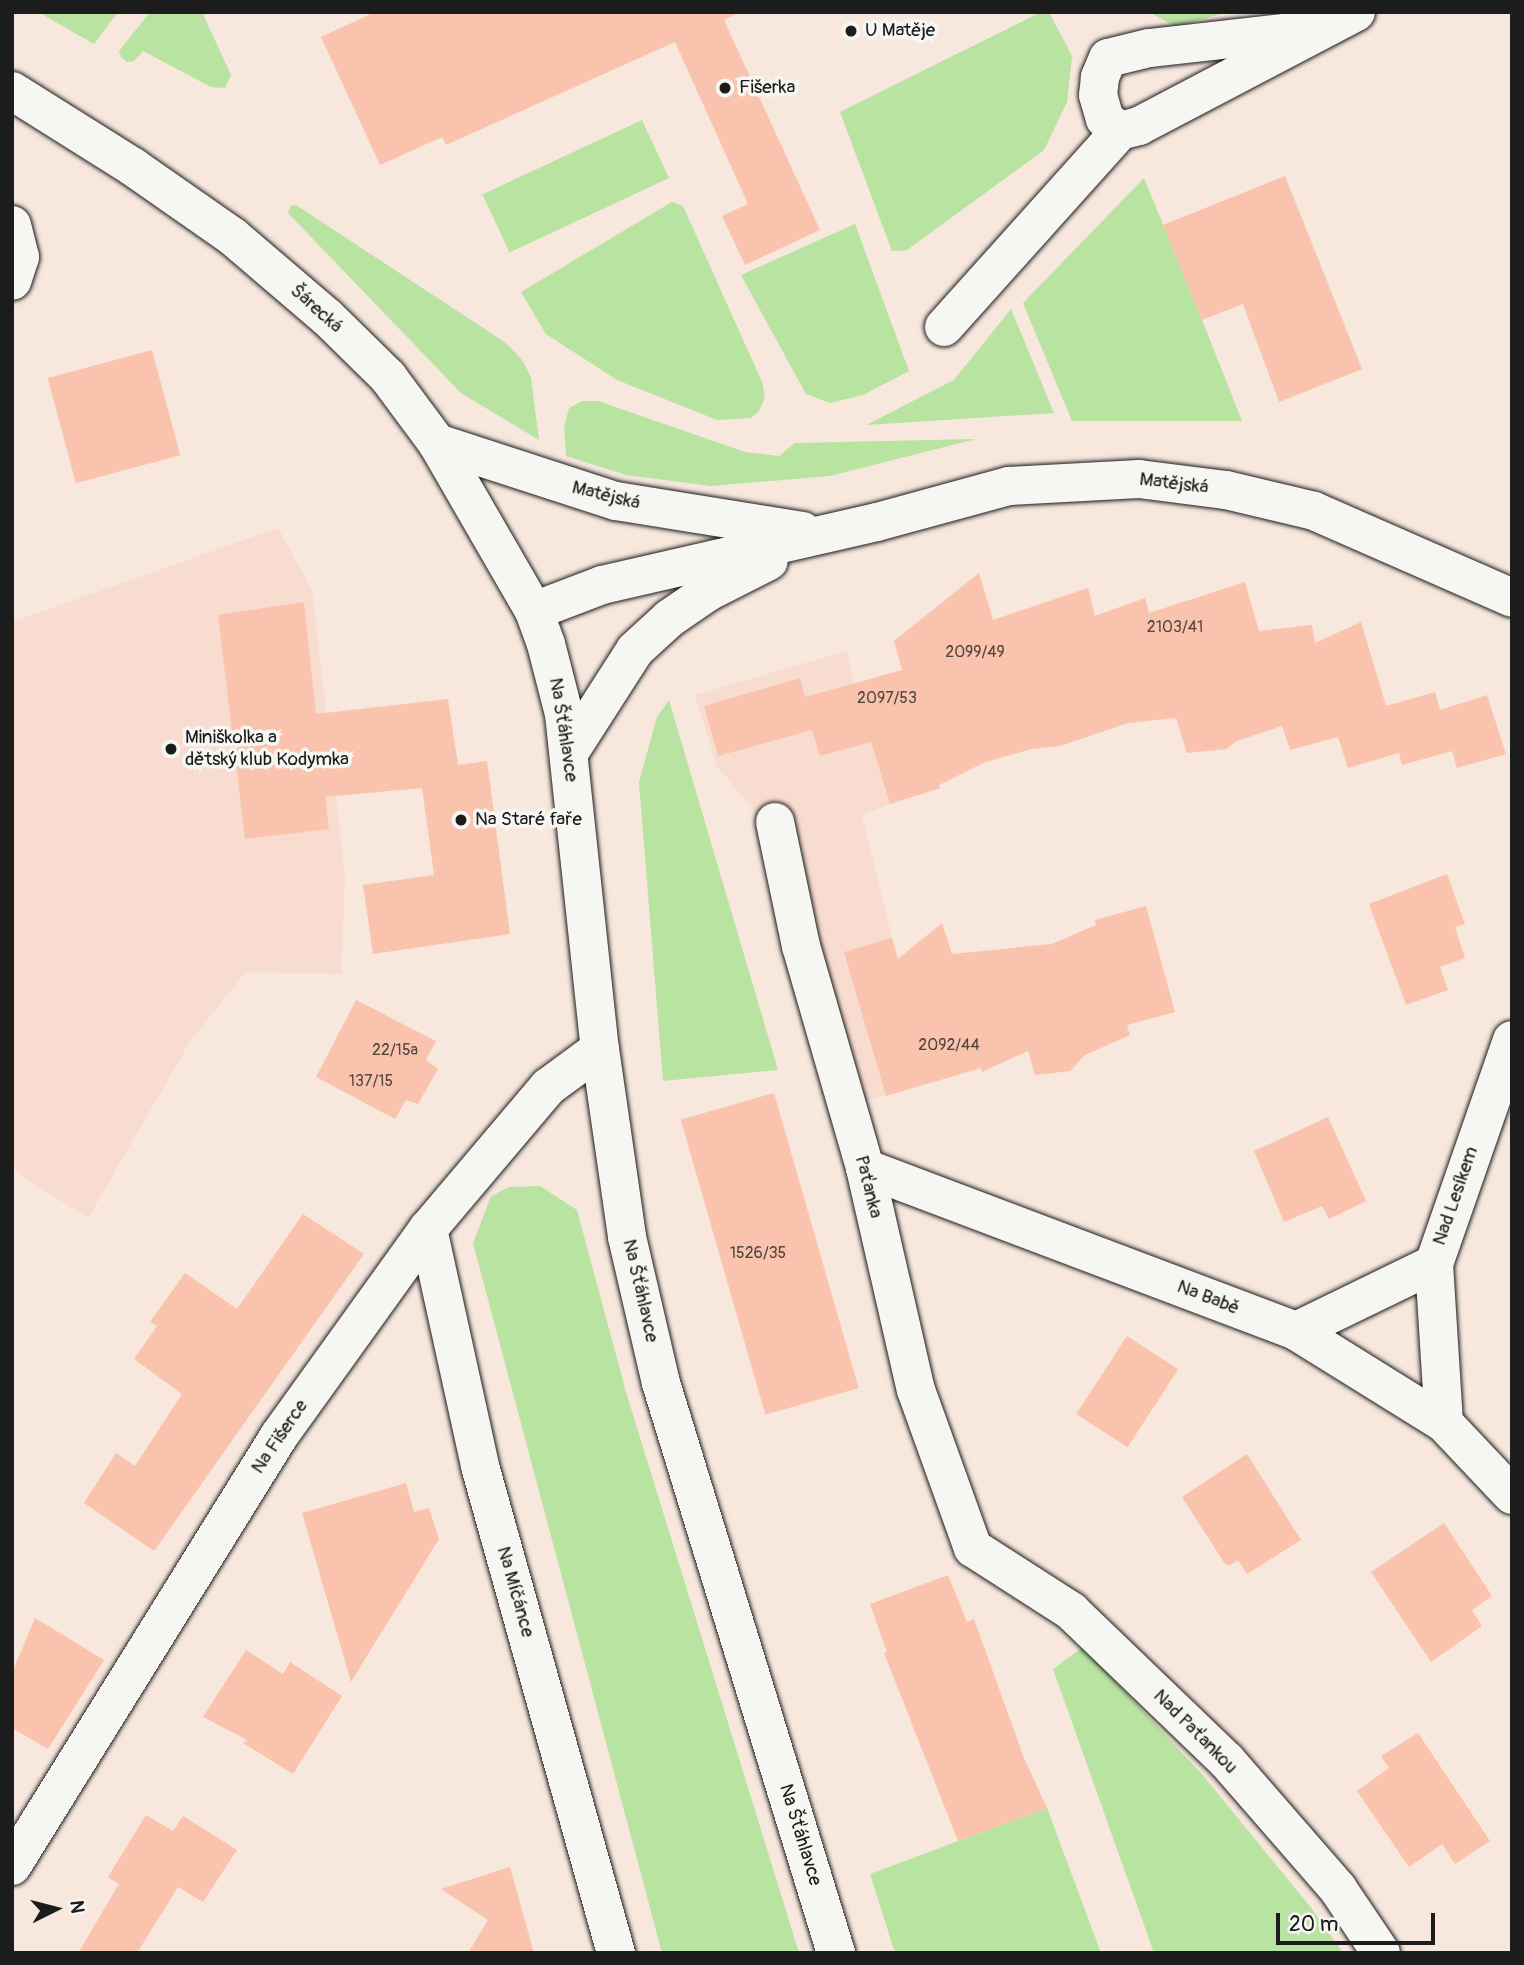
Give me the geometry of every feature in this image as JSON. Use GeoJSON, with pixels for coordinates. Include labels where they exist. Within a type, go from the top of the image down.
{"type":"FeatureCollection","features":[{"type":"Feature","properties":{"kind":"street"},"geometry":{"type":"LineString","coordinates":[[944,327],[1120,131],[1139,126],[1319,29],[1356,12]]}},
{"type":"Feature","properties":{"kind":"street"},"geometry":{"type":"LineString","coordinates":[[1120,131],[1105,119],[1098,95],[1100,77],[1108,58],[1149,47],[1319,29]]}},
{"type":"Feature","properties":{"kind":"street","name":"Šárecká"},"geometry":{"type":"LineString","coordinates":[[12,91],[133,167],[232,236],[327,317],[388,377],[437,443],[534,611]]}},
{"type":"Feature","properties":{"kind":"street"},"geometry":{"type":"LineString","coordinates":[[12,225],[20,257],[12,282]]}},
{"type":"Feature","properties":{"kind":"street","name":"Matějská"},"geometry":{"type":"LineString","coordinates":[[437,443],[616,501],[822,534]]}},
{"type":"Feature","properties":{"kind":"street","name":"Matějská"},"geometry":{"type":"LineString","coordinates":[[534,611],[602,585],[822,534],[1009,486],[1071,480],[1139,479],[1226,490],[1314,511],[1512,598]]}},
{"type":"Feature","properties":{"kind":"street","name":"Matějská"},"geometry":{"type":"LineString","coordinates":[[569,753],[635,650],[670,618],[708,592],[822,534]]}},
{"type":"Feature","properties":{"kind":"street","name":"Na Šťáhlavce"},"geometry":{"type":"LineString","coordinates":[[534,611],[555,675],[569,753],[600,1049],[627,1237],[661,1383],[836,1953]]}},
{"type":"Feature","properties":{"kind":"street","name":"Paťanka"},"geometry":{"type":"LineString","coordinates":[[775,822],[801,946],[864,1168],[916,1390],[973,1548]]}},
{"type":"Feature","properties":{"kind":"street","name":"Nad Lesíkem"},"geometry":{"type":"LineString","coordinates":[[1434,1264],[1496,1120],[1512,1040]]}},
{"type":"Feature","properties":{"kind":"street","name":"Na Fišerce"},"geometry":{"type":"LineString","coordinates":[[12,1866],[279,1436],[428,1229],[548,1087],[600,1049]]}},
{"type":"Feature","properties":{"kind":"street","name":"Na Babě"},"geometry":{"type":"LineString","coordinates":[[864,1168],[1296,1331],[1444,1423],[1512,1495]]}},
{"type":"Feature","properties":{"kind":"street","name":"Na Míčánce"},"geometry":{"type":"LineString","coordinates":[[428,1229],[480,1466],[616,1953]]}},
{"type":"Feature","properties":{"kind":"street"},"geometry":{"type":"LineString","coordinates":[[1296,1331],[1434,1264],[1444,1423]]}},
{"type":"Feature","properties":{"kind":"street","name":"Nad Paťankou"},"geometry":{"type":"LineString","coordinates":[[973,1548],[1071,1611],[1226,1760],[1338,1889],[1381,1953]]}},
{"type":"Feature","properties":{"kind":"shaded area","name":"Miniškolka a dětský klub Kodymka"},"geometry":{"type":"Polygon","coordinates":[[[278,528],[312,590],[345,877],[341,974],[246,972],[191,1040],[88,1218],[22,1176],[12,1165],[12,622],[278,528]]]}},
{"type":"Feature","properties":{"kind":"shaded area"},"geometry":{"type":"Polygon","coordinates":[[[847,651],[853,684],[890,804],[862,815],[892,938],[933,1082],[862,1101],[798,863],[717,766],[695,695],[847,651]]]}},
{"type":"Feature","properties":{"kind":"green space"},"geometry":{"type":"Polygon","coordinates":[[[38,12],[118,12],[94,44],[38,12]]]}},
{"type":"Feature","properties":{"kind":"green space"},"geometry":{"type":"Polygon","coordinates":[[[150,12],[202,12],[231,75],[225,88],[211,87],[143,51],[134,61],[127,62],[121,57],[119,51],[150,12]]]}},
{"type":"Feature","properties":{"kind":"green space"},"geometry":{"type":"Polygon","coordinates":[[[1041,12],[1049,12],[1072,56],[1067,102],[1044,150],[907,250],[892,251],[840,112],[1041,12]]]}},
{"type":"Feature","properties":{"kind":"green space"},"geometry":{"type":"Polygon","coordinates":[[[1149,12],[1227,12],[1176,27],[1149,12]]]}},
{"type":"Feature","properties":{"kind":"green space"},"geometry":{"type":"Polygon","coordinates":[[[642,120],[669,178],[510,252],[482,194],[642,120]]]}},
{"type":"Feature","properties":{"kind":"green space"},"geometry":{"type":"Polygon","coordinates":[[[1144,178],[1242,421],[1072,421],[1023,303],[1144,178]]]}},
{"type":"Feature","properties":{"kind":"green space"},"geometry":{"type":"Polygon","coordinates":[[[672,202],[683,206],[762,382],[765,398],[759,411],[751,418],[717,420],[617,380],[546,334],[521,292],[672,202]]]}},
{"type":"Feature","properties":{"kind":"green space"},"geometry":{"type":"Polygon","coordinates":[[[296,205],[506,343],[523,361],[531,378],[539,440],[461,393],[288,213],[290,206],[296,205]]]}},
{"type":"Feature","properties":{"kind":"green space"},"geometry":{"type":"Polygon","coordinates":[[[855,224],[909,371],[863,395],[830,403],[806,394],[741,275],[855,224]]]}},
{"type":"Feature","properties":{"kind":"green space"},"geometry":{"type":"Polygon","coordinates":[[[1011,309],[1054,413],[866,425],[954,380],[1011,309]]]}},
{"type":"Feature","properties":{"kind":"green space"},"geometry":{"type":"Polygon","coordinates":[[[582,401],[598,401],[745,452],[779,456],[795,443],[976,439],[830,476],[711,486],[626,475],[566,456],[564,428],[569,408],[582,401]]]}},
{"type":"Feature","properties":{"kind":"green space"},"geometry":{"type":"Polygon","coordinates":[[[669,700],[778,1070],[663,1081],[639,782],[657,717],[669,700]]]}},
{"type":"Feature","properties":{"kind":"green space"},"geometry":{"type":"Polygon","coordinates":[[[540,1186],[577,1210],[626,1392],[799,1953],[662,1953],[473,1243],[491,1196],[509,1187],[540,1186]]]}},
{"type":"Feature","properties":{"kind":"green space"},"geometry":{"type":"Polygon","coordinates":[[[1083,1647],[1201,1773],[1312,1909],[1343,1953],[1154,1953],[1053,1669],[1083,1647]]]}},
{"type":"Feature","properties":{"kind":"green space"},"geometry":{"type":"Polygon","coordinates":[[[1047,1808],[1101,1953],[895,1953],[870,1874],[1047,1808]]]}},
{"type":"Feature","properties":{"kind":"building"},"geometry":{"type":"Polygon","coordinates":[[[375,12],[741,12],[724,20],[820,230],[745,265],[722,216],[748,204],[675,42],[446,145],[442,137],[380,165],[321,37],[375,12]]]}},
{"type":"Feature","properties":{"kind":"building"},"geometry":{"type":"Polygon","coordinates":[[[1285,176],[1362,369],[1279,402],[1243,304],[1202,320],[1163,225],[1285,176]]]}},
{"type":"Feature","properties":{"kind":"building"},"geometry":{"type":"Polygon","coordinates":[[[152,350],[180,455],[76,483],[48,378],[152,350]]]}},
{"type":"Feature","properties":{"kind":"building"},"geometry":{"type":"Polygon","coordinates":[[[979,573],[993,620],[1088,588],[1095,616],[1145,598],[1149,613],[1245,582],[1259,631],[1312,625],[1315,643],[1361,622],[1386,706],[1435,692],[1440,710],[1487,695],[1506,754],[1457,768],[1452,751],[1402,765],[1399,753],[1348,768],[1338,737],[1290,750],[1282,726],[1237,741],[1226,749],[1187,753],[1176,718],[1128,723],[1060,746],[1031,749],[983,763],[939,785],[940,788],[890,804],[871,742],[820,756],[812,730],[718,756],[704,706],[800,678],[805,697],[902,670],[894,641],[979,573]]]}},
{"type":"Feature","properties":{"kind":"building"},"geometry":{"type":"Polygon","coordinates":[[[304,602],[316,714],[448,699],[458,765],[487,761],[510,934],[373,954],[363,885],[434,875],[422,788],[325,797],[329,829],[245,839],[218,615],[304,602]]]}},
{"type":"Feature","properties":{"kind":"building"},"geometry":{"type":"Polygon","coordinates":[[[1447,874],[1465,924],[1455,927],[1465,958],[1440,967],[1448,990],[1406,1005],[1369,904],[1447,874]]]}},
{"type":"Feature","properties":{"kind":"building"},"geometry":{"type":"Polygon","coordinates":[[[1146,906],[1175,1012],[1127,1025],[1130,1035],[1085,1055],[1070,1071],[1035,1075],[1028,1051],[982,1072],[981,1068],[886,1096],[844,952],[892,938],[898,959],[942,923],[952,954],[1052,944],[1096,925],[1095,920],[1146,906]]]}},
{"type":"Feature","properties":{"kind":"building"},"geometry":{"type":"Polygon","coordinates":[[[356,1000],[436,1041],[426,1060],[438,1069],[418,1104],[406,1100],[395,1119],[316,1077],[356,1000]]]}},
{"type":"Feature","properties":{"kind":"building"},"geometry":{"type":"Polygon","coordinates":[[[774,1093],[859,1388],[765,1415],[681,1120],[774,1093]]]}},
{"type":"Feature","properties":{"kind":"building"},"geometry":{"type":"Polygon","coordinates":[[[1328,1117],[1366,1201],[1329,1219],[1322,1206],[1284,1222],[1254,1151],[1328,1117]]]}},
{"type":"Feature","properties":{"kind":"building"},"geometry":{"type":"Polygon","coordinates":[[[303,1214],[364,1254],[154,1551],[84,1503],[116,1453],[135,1466],[182,1394],[134,1359],[157,1326],[150,1322],[185,1273],[237,1309],[303,1214]]]}},
{"type":"Feature","properties":{"kind":"building"},"geometry":{"type":"Polygon","coordinates":[[[1127,1336],[1178,1369],[1128,1447],[1076,1414],[1127,1336]]]}},
{"type":"Feature","properties":{"kind":"building"},"geometry":{"type":"Polygon","coordinates":[[[1247,1454],[1301,1540],[1247,1574],[1238,1560],[1229,1566],[1225,1564],[1182,1497],[1247,1454]]]}},
{"type":"Feature","properties":{"kind":"building"},"geometry":{"type":"Polygon","coordinates":[[[406,1483],[414,1512],[429,1508],[439,1539],[351,1682],[302,1513],[406,1483]]]}},
{"type":"Feature","properties":{"kind":"building"},"geometry":{"type":"Polygon","coordinates":[[[1444,1523],[1492,1596],[1472,1610],[1482,1626],[1431,1662],[1371,1572],[1444,1523]]]}},
{"type":"Feature","properties":{"kind":"building"},"geometry":{"type":"Polygon","coordinates":[[[948,1575],[967,1622],[974,1619],[1024,1758],[1047,1808],[958,1841],[884,1653],[887,1652],[870,1604],[948,1575]]]}},
{"type":"Feature","properties":{"kind":"building"},"geometry":{"type":"Polygon","coordinates":[[[35,1618],[104,1660],[48,1749],[12,1728],[12,1673],[35,1618]]]}},
{"type":"Feature","properties":{"kind":"building"},"geometry":{"type":"Polygon","coordinates":[[[246,1650],[283,1674],[290,1662],[342,1696],[293,1774],[243,1743],[247,1740],[203,1717],[246,1650]]]}},
{"type":"Feature","properties":{"kind":"building"},"geometry":{"type":"Polygon","coordinates":[[[1418,1733],[1490,1841],[1455,1864],[1442,1844],[1409,1867],[1357,1791],[1389,1768],[1381,1756],[1418,1733]]]}},
{"type":"Feature","properties":{"kind":"building"},"geometry":{"type":"Polygon","coordinates":[[[146,1815],[173,1831],[183,1816],[237,1850],[203,1902],[178,1887],[137,1953],[78,1953],[119,1884],[108,1877],[146,1815]]]}},
{"type":"Feature","properties":{"kind":"building"},"geometry":{"type":"Polygon","coordinates":[[[510,1867],[534,1953],[468,1953],[488,1920],[441,1889],[510,1867]]]}},
{"type":"Feature","properties":{"kind":"place","name":"U Matěje"},"geometry":{"type":"Point","coordinates":[851,31]}},
{"type":"Feature","properties":{"kind":"place","name":"Fišerka"},"geometry":{"type":"Point","coordinates":[725,88]}},
{"type":"Feature","properties":{"kind":"place","name":"Miniškolka a dětský klub Kodymka"},"geometry":{"type":"Point","coordinates":[171,749]}},
{"type":"Feature","properties":{"kind":"place","name":"Na Staré faře"},"geometry":{"type":"Point","coordinates":[461,820]}}]}
